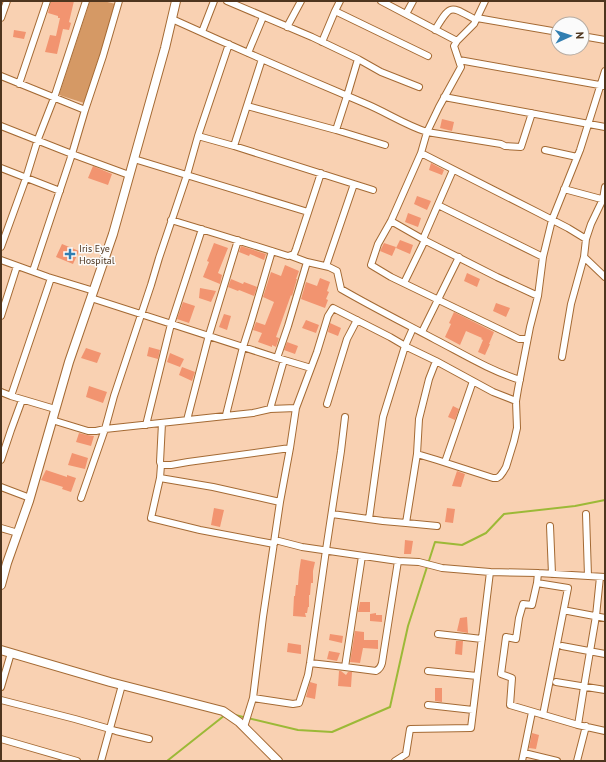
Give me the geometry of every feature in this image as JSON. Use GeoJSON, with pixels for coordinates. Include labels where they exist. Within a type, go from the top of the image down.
{"type":"FeatureCollection","features":[{"type":"Feature","properties":{"kind":"street"},"geometry":{"type":"LineString","coordinates":[[1,18],[7,1]]}},
{"type":"Feature","properties":{"kind":"street"},"geometry":{"type":"LineString","coordinates":[[19,84],[47,1]]}},
{"type":"Feature","properties":{"kind":"street"},"geometry":{"type":"LineString","coordinates":[[1,247],[54,98],[86,1]]}},
{"type":"Feature","properties":{"kind":"street"},"geometry":{"type":"LineString","coordinates":[[33,272],[103,56],[117,1]]}},
{"type":"Feature","properties":{"kind":"street"},"geometry":{"type":"LineString","coordinates":[[1,585],[3,572],[30,498],[69,362],[113,234],[165,48],[176,1]]}},
{"type":"Feature","properties":{"kind":"street"},"geometry":{"type":"LineString","coordinates":[[202,32],[214,1]]}},
{"type":"Feature","properties":{"kind":"street"},"geometry":{"type":"LineString","coordinates":[[227,1],[322,42],[381,72],[419,88]]}},
{"type":"Feature","properties":{"kind":"street"},"geometry":{"type":"LineString","coordinates":[[287,27],[301,1]]}},
{"type":"Feature","properties":{"kind":"street"},"geometry":{"type":"LineString","coordinates":[[322,42],[340,1]]}},
{"type":"Feature","properties":{"kind":"street"},"geometry":{"type":"LineString","coordinates":[[381,1],[457,41]]}},
{"type":"Feature","properties":{"kind":"street"},"geometry":{"type":"LineString","coordinates":[[406,14],[413,1]]}},
{"type":"Feature","properties":{"kind":"street"},"geometry":{"type":"LineString","coordinates":[[485,1],[474,24],[454,46],[461,67],[427,132],[421,154],[378,244],[371,265],[391,277],[519,339],[527,339]]}},
{"type":"Feature","properties":{"kind":"street"},"geometry":{"type":"LineString","coordinates":[[435,30],[448,10],[457,9],[477,19],[550,31]]}},
{"type":"Feature","properties":{"kind":"street"},"geometry":{"type":"LineString","coordinates":[[335,11],[428,56]]}},
{"type":"Feature","properties":{"kind":"street"},"geometry":{"type":"LineString","coordinates":[[248,53],[263,17]]}},
{"type":"Feature","properties":{"kind":"street"},"geometry":{"type":"LineString","coordinates":[[172,19],[372,106],[415,128],[427,132],[501,144],[505,146],[521,147],[532,113]]}},
{"type":"Feature","properties":{"kind":"street"},"geometry":{"type":"LineString","coordinates":[[590,37],[605,40]]}},
{"type":"Feature","properties":{"kind":"street"},"geometry":{"type":"LineString","coordinates":[[81,498],[105,429],[114,396],[142,315],[171,220],[229,44]]}},
{"type":"Feature","properties":{"kind":"street"},"geometry":{"type":"LineString","coordinates":[[234,146],[262,59]]}},
{"type":"Feature","properties":{"kind":"street"},"geometry":{"type":"LineString","coordinates":[[336,130],[358,59]]}},
{"type":"Feature","properties":{"kind":"street"},"geometry":{"type":"LineString","coordinates":[[459,60],[603,85]]}},
{"type":"Feature","properties":{"kind":"street"},"geometry":{"type":"LineString","coordinates":[[417,454],[493,478],[500,476],[506,467],[514,441],[516,428],[516,401],[527,339],[538,296],[543,257],[552,220],[603,85],[605,71]]}},
{"type":"Feature","properties":{"kind":"street"},"geometry":{"type":"LineString","coordinates":[[1,76],[85,110]]}},
{"type":"Feature","properties":{"kind":"street"},"geometry":{"type":"LineString","coordinates":[[444,97],[605,127]]}},
{"type":"Feature","properties":{"kind":"street"},"geometry":{"type":"LineString","coordinates":[[247,106],[385,145]]}},
{"type":"Feature","properties":{"kind":"street"},"geometry":{"type":"LineString","coordinates":[[1,126],[129,175]]}},
{"type":"Feature","properties":{"kind":"street"},"geometry":{"type":"LineString","coordinates":[[198,136],[373,190]]}},
{"type":"Feature","properties":{"kind":"street"},"geometry":{"type":"LineString","coordinates":[[545,150],[577,156]]}},
{"type":"Feature","properties":{"kind":"street"},"geometry":{"type":"LineString","coordinates":[[421,154],[568,228],[586,239]]}},
{"type":"Feature","properties":{"kind":"street"},"geometry":{"type":"LineString","coordinates":[[134,159],[308,212]]}},
{"type":"Feature","properties":{"kind":"street"},"geometry":{"type":"LineString","coordinates":[[1,168],[60,191]]}},
{"type":"Feature","properties":{"kind":"street"},"geometry":{"type":"LineString","coordinates":[[404,282],[424,240],[453,170]]}},
{"type":"Feature","properties":{"kind":"street"},"geometry":{"type":"LineString","coordinates":[[291,256],[294,254],[320,173]]}},
{"type":"Feature","properties":{"kind":"street"},"geometry":{"type":"LineString","coordinates":[[326,266],[354,184]]}},
{"type":"Feature","properties":{"kind":"street"},"geometry":{"type":"LineString","coordinates":[[562,357],[571,304],[584,257],[586,239],[591,224],[604,199],[605,187]]}},
{"type":"Feature","properties":{"kind":"street"},"geometry":{"type":"LineString","coordinates":[[564,189],[604,199]]}},
{"type":"Feature","properties":{"kind":"street"},"geometry":{"type":"LineString","coordinates":[[438,205],[543,257]]}},
{"type":"Feature","properties":{"kind":"street"},"geometry":{"type":"LineString","coordinates":[[171,220],[307,262],[326,266],[337,271],[341,289],[385,314],[509,376],[520,380]]}},
{"type":"Feature","properties":{"kind":"street"},"geometry":{"type":"LineString","coordinates":[[390,221],[424,240],[538,296]]}},
{"type":"Feature","properties":{"kind":"street"},"geometry":{"type":"LineString","coordinates":[[146,425],[171,324],[202,229]]}},
{"type":"Feature","properties":{"kind":"street"},"geometry":{"type":"LineString","coordinates":[[187,420],[208,336],[238,240]]}},
{"type":"Feature","properties":{"kind":"street"},"geometry":{"type":"LineString","coordinates":[[226,416],[243,346],[272,251]]}},
{"type":"Feature","properties":{"kind":"street"},"geometry":{"type":"LineString","coordinates":[[422,332],[459,257]]}},
{"type":"Feature","properties":{"kind":"street"},"geometry":{"type":"LineString","coordinates":[[584,257],[605,277]]}},
{"type":"Feature","properties":{"kind":"street"},"geometry":{"type":"LineString","coordinates":[[1,260],[92,294],[142,315],[311,368]]}},
{"type":"Feature","properties":{"kind":"street"},"geometry":{"type":"LineString","coordinates":[[277,358],[307,262]]}},
{"type":"Feature","properties":{"kind":"street"},"geometry":{"type":"LineString","coordinates":[[1,316],[17,266]]}},
{"type":"Feature","properties":{"kind":"street"},"geometry":{"type":"LineString","coordinates":[[11,396],[50,278]]}},
{"type":"Feature","properties":{"kind":"street"},"geometry":{"type":"LineString","coordinates":[[243,724],[253,698],[280,502],[296,408],[328,316],[333,308],[493,392],[516,401]]}},
{"type":"Feature","properties":{"kind":"street"},"geometry":{"type":"LineString","coordinates":[[326,404],[347,339],[357,320]]}},
{"type":"Feature","properties":{"kind":"street"},"geometry":{"type":"LineString","coordinates":[[369,519],[383,417],[405,346],[413,328]]}},
{"type":"Feature","properties":{"kind":"street"},"geometry":{"type":"LineString","coordinates":[[270,409],[284,360]]}},
{"type":"Feature","properties":{"kind":"street"},"geometry":{"type":"LineString","coordinates":[[406,523],[417,454],[419,419],[429,378],[436,361]]}},
{"type":"Feature","properties":{"kind":"street"},"geometry":{"type":"LineString","coordinates":[[445,462],[473,381]]}},
{"type":"Feature","properties":{"kind":"street"},"geometry":{"type":"LineString","coordinates":[[1,392],[22,400],[55,409]]}},
{"type":"Feature","properties":{"kind":"street"},"geometry":{"type":"LineString","coordinates":[[1,460],[22,400]]}},
{"type":"Feature","properties":{"kind":"street"},"geometry":{"type":"LineString","coordinates":[[52,420],[96,431],[253,413],[270,409],[296,408]]}},
{"type":"Feature","properties":{"kind":"street"},"geometry":{"type":"LineString","coordinates":[[253,698],[293,704],[300,703],[310,664],[345,417]]}},
{"type":"Feature","properties":{"kind":"street"},"geometry":{"type":"LineString","coordinates":[[162,423],[160,478],[151,518],[200,530],[362,556],[398,561],[419,562],[442,568],[490,572],[603,577],[578,725]]}},
{"type":"Feature","properties":{"kind":"street"},"geometry":{"type":"LineString","coordinates":[[161,465],[171,465],[290,448]]}},
{"type":"Feature","properties":{"kind":"street"},"geometry":{"type":"LineString","coordinates":[[160,478],[213,487],[280,502]]}},
{"type":"Feature","properties":{"kind":"street"},"geometry":{"type":"LineString","coordinates":[[1,487],[30,498]]}},
{"type":"Feature","properties":{"kind":"street"},"geometry":{"type":"LineString","coordinates":[[332,514],[437,526]]}},
{"type":"Feature","properties":{"kind":"street"},"geometry":{"type":"LineString","coordinates":[[586,514],[588,576]]}},
{"type":"Feature","properties":{"kind":"street"},"geometry":{"type":"LineString","coordinates":[[550,526],[552,574]]}},
{"type":"Feature","properties":{"kind":"street"},"geometry":{"type":"LineString","coordinates":[[1,528],[18,533]]}},
{"type":"Feature","properties":{"kind":"street"},"geometry":{"type":"LineString","coordinates":[[345,666],[362,556]]}},
{"type":"Feature","properties":{"kind":"street"},"geometry":{"type":"LineString","coordinates":[[310,664],[345,666],[376,671],[379,670],[381,667],[398,561]]}},
{"type":"Feature","properties":{"kind":"street"},"geometry":{"type":"LineString","coordinates":[[395,761],[406,754],[410,729],[471,728],[490,572]]}},
{"type":"Feature","properties":{"kind":"street"},"geometry":{"type":"LineString","coordinates":[[538,573],[532,605],[523,604],[516,639],[506,637],[501,674],[512,678],[510,705],[578,725],[605,730]]}},
{"type":"Feature","properties":{"kind":"street"},"geometry":{"type":"LineString","coordinates":[[537,584],[568,588],[543,715]]}},
{"type":"Feature","properties":{"kind":"street"},"geometry":{"type":"LineString","coordinates":[[568,611],[605,618]]}},
{"type":"Feature","properties":{"kind":"street"},"geometry":{"type":"LineString","coordinates":[[438,634],[482,639]]}},
{"type":"Feature","properties":{"kind":"street"},"geometry":{"type":"LineString","coordinates":[[562,646],[605,654]]}},
{"type":"Feature","properties":{"kind":"street"},"geometry":{"type":"LineString","coordinates":[[1,650],[122,685],[223,711],[243,724],[278,761]]}},
{"type":"Feature","properties":{"kind":"street"},"geometry":{"type":"LineString","coordinates":[[1,687],[11,653]]}},
{"type":"Feature","properties":{"kind":"street"},"geometry":{"type":"LineString","coordinates":[[428,671],[477,676]]}},
{"type":"Feature","properties":{"kind":"street"},"geometry":{"type":"LineString","coordinates":[[556,682],[605,690]]}},
{"type":"Feature","properties":{"kind":"street"},"geometry":{"type":"LineString","coordinates":[[101,761],[122,685]]}},
{"type":"Feature","properties":{"kind":"street"},"geometry":{"type":"LineString","coordinates":[[1,700],[110,729],[116,732],[149,739]]}},
{"type":"Feature","properties":{"kind":"street"},"geometry":{"type":"LineString","coordinates":[[428,705],[473,710]]}},
{"type":"Feature","properties":{"kind":"street"},"geometry":{"type":"LineString","coordinates":[[522,761],[532,712]]}},
{"type":"Feature","properties":{"kind":"street"},"geometry":{"type":"LineString","coordinates":[[577,761],[586,726]]}},
{"type":"Feature","properties":{"kind":"street"},"geometry":{"type":"LineString","coordinates":[[1,739],[60,759],[77,761]]}},
{"type":"Feature","properties":{"kind":"street"},"geometry":{"type":"LineString","coordinates":[[524,753],[557,761]]}},
{"type":"Feature","properties":{"kind":"shaded area"},"geometry":{"type":"Polygon","coordinates":[[[90,1],[103,1],[116,4],[84,103],[59,95],[90,1]]]}},
{"type":"Feature","properties":{"kind":"building"},"geometry":{"type":"Polygon","coordinates":[[[51,1],[74,1],[69,22],[71,23],[69,30],[63,29],[57,54],[45,52],[50,35],[56,36],[60,18],[48,13],[51,1]]]}},
{"type":"Feature","properties":{"kind":"building"},"geometry":{"type":"Polygon","coordinates":[[[14,30],[26,32],[24,39],[13,37],[14,30]]]}},
{"type":"Feature","properties":{"kind":"building"},"geometry":{"type":"Polygon","coordinates":[[[442,119],[454,122],[452,131],[440,128],[442,119]]]}},
{"type":"Feature","properties":{"kind":"building"},"geometry":{"type":"Polygon","coordinates":[[[431,163],[444,170],[442,175],[429,170],[431,163]]]}},
{"type":"Feature","properties":{"kind":"building"},"geometry":{"type":"Polygon","coordinates":[[[93,166],[112,174],[108,185],[88,178],[93,166]]]}},
{"type":"Feature","properties":{"kind":"building"},"geometry":{"type":"Polygon","coordinates":[[[417,196],[431,201],[427,210],[414,204],[417,196]]]}},
{"type":"Feature","properties":{"kind":"building"},"geometry":{"type":"Polygon","coordinates":[[[408,213],[421,218],[418,227],[405,222],[408,213]]]}},
{"type":"Feature","properties":{"kind":"building"},"geometry":{"type":"Polygon","coordinates":[[[400,240],[413,245],[410,254],[396,248],[400,240]]]}},
{"type":"Feature","properties":{"kind":"building"},"geometry":{"type":"Polygon","coordinates":[[[214,243],[228,248],[218,273],[222,275],[220,284],[203,277],[214,243]]]}},
{"type":"Feature","properties":{"kind":"building"},"geometry":{"type":"Polygon","coordinates":[[[384,243],[396,247],[392,256],[380,251],[384,243]]]}},
{"type":"Feature","properties":{"kind":"building"},"geometry":{"type":"Polygon","coordinates":[[[62,244],[79,251],[73,264],[56,257],[62,244]]]}},
{"type":"Feature","properties":{"kind":"building"},"geometry":{"type":"Polygon","coordinates":[[[241,246],[266,254],[264,260],[250,254],[249,256],[239,252],[241,246]]]}},
{"type":"Feature","properties":{"kind":"building"},"geometry":{"type":"Polygon","coordinates":[[[285,265],[299,271],[292,296],[291,295],[276,337],[279,338],[276,347],[272,345],[272,347],[258,342],[262,333],[253,330],[256,322],[265,325],[274,302],[263,297],[271,272],[281,276],[285,265]]]}},
{"type":"Feature","properties":{"kind":"building"},"geometry":{"type":"Polygon","coordinates":[[[467,273],[480,279],[477,287],[464,281],[467,273]]]}},
{"type":"Feature","properties":{"kind":"building"},"geometry":{"type":"Polygon","coordinates":[[[320,278],[330,282],[327,291],[329,292],[326,299],[328,300],[325,308],[301,299],[306,282],[317,286],[320,278]]]}},
{"type":"Feature","properties":{"kind":"building"},"geometry":{"type":"Polygon","coordinates":[[[231,279],[243,284],[244,282],[257,287],[254,296],[228,287],[231,279]]]}},
{"type":"Feature","properties":{"kind":"building"},"geometry":{"type":"Polygon","coordinates":[[[200,288],[216,291],[211,302],[199,298],[200,288]]]}},
{"type":"Feature","properties":{"kind":"building"},"geometry":{"type":"Polygon","coordinates":[[[183,302],[195,306],[189,323],[177,319],[183,302]]]}},
{"type":"Feature","properties":{"kind":"building"},"geometry":{"type":"Polygon","coordinates":[[[496,303],[510,308],[506,317],[493,311],[496,303]]]}},
{"type":"Feature","properties":{"kind":"building"},"geometry":{"type":"Polygon","coordinates":[[[454,312],[494,332],[485,355],[478,352],[483,340],[481,339],[482,338],[466,331],[460,345],[445,337],[451,324],[449,323],[454,312]]]}},
{"type":"Feature","properties":{"kind":"building"},"geometry":{"type":"Polygon","coordinates":[[[224,314],[231,316],[227,330],[219,327],[224,314]]]}},
{"type":"Feature","properties":{"kind":"building"},"geometry":{"type":"Polygon","coordinates":[[[306,320],[319,325],[316,333],[302,328],[306,320]]]}},
{"type":"Feature","properties":{"kind":"building"},"geometry":{"type":"Polygon","coordinates":[[[330,323],[341,328],[338,336],[328,332],[330,323]]]}},
{"type":"Feature","properties":{"kind":"building"},"geometry":{"type":"Polygon","coordinates":[[[287,342],[298,346],[295,354],[284,350],[287,342]]]}},
{"type":"Feature","properties":{"kind":"building"},"geometry":{"type":"Polygon","coordinates":[[[149,347],[160,350],[158,359],[147,356],[149,347]]]}},
{"type":"Feature","properties":{"kind":"building"},"geometry":{"type":"Polygon","coordinates":[[[86,348],[101,353],[97,363],[81,358],[86,348]]]}},
{"type":"Feature","properties":{"kind":"building"},"geometry":{"type":"Polygon","coordinates":[[[170,353],[184,359],[180,367],[167,362],[170,353]]]}},
{"type":"Feature","properties":{"kind":"building"},"geometry":{"type":"Polygon","coordinates":[[[182,367],[195,372],[192,381],[179,375],[182,367]]]}},
{"type":"Feature","properties":{"kind":"building"},"geometry":{"type":"Polygon","coordinates":[[[89,386],[107,392],[103,403],[86,397],[89,386]]]}},
{"type":"Feature","properties":{"kind":"building"},"geometry":{"type":"Polygon","coordinates":[[[453,406],[459,409],[455,420],[448,417],[453,406]]]}},
{"type":"Feature","properties":{"kind":"building"},"geometry":{"type":"Polygon","coordinates":[[[79,433],[94,436],[91,446],[76,442],[79,433]]]}},
{"type":"Feature","properties":{"kind":"building"},"geometry":{"type":"Polygon","coordinates":[[[72,453],[88,458],[85,469],[68,465],[72,453]]]}},
{"type":"Feature","properties":{"kind":"building"},"geometry":{"type":"Polygon","coordinates":[[[46,470],[67,477],[67,475],[76,478],[71,492],[62,489],[63,487],[41,480],[46,470]]]}},
{"type":"Feature","properties":{"kind":"building"},"geometry":{"type":"Polygon","coordinates":[[[457,471],[465,474],[461,487],[452,486],[457,471]]]}},
{"type":"Feature","properties":{"kind":"building"},"geometry":{"type":"Polygon","coordinates":[[[214,508],[224,510],[220,527],[211,525],[214,508]]]}},
{"type":"Feature","properties":{"kind":"building"},"geometry":{"type":"Polygon","coordinates":[[[447,508],[455,509],[453,523],[445,522],[447,508]]]}},
{"type":"Feature","properties":{"kind":"building"},"geometry":{"type":"Polygon","coordinates":[[[405,540],[413,541],[411,554],[404,554],[405,540]]]}},
{"type":"Feature","properties":{"kind":"building"},"geometry":{"type":"Polygon","coordinates":[[[301,559],[315,562],[313,583],[311,583],[309,595],[309,607],[307,613],[305,613],[306,617],[293,616],[294,596],[296,585],[298,585],[301,559]]]}},
{"type":"Feature","properties":{"kind":"building"},"geometry":{"type":"Polygon","coordinates":[[[360,602],[370,602],[370,612],[358,612],[360,602]]]}},
{"type":"Feature","properties":{"kind":"building"},"geometry":{"type":"Polygon","coordinates":[[[376,613],[376,615],[382,615],[382,622],[370,621],[370,614],[376,613]]]}},
{"type":"Feature","properties":{"kind":"building"},"geometry":{"type":"Polygon","coordinates":[[[467,617],[468,633],[457,631],[460,618],[467,617]]]}},
{"type":"Feature","properties":{"kind":"building"},"geometry":{"type":"Polygon","coordinates":[[[355,631],[364,632],[364,640],[378,640],[378,649],[363,648],[360,663],[350,662],[355,631]]]}},
{"type":"Feature","properties":{"kind":"building"},"geometry":{"type":"Polygon","coordinates":[[[330,634],[343,636],[342,643],[329,640],[330,634]]]}},
{"type":"Feature","properties":{"kind":"building"},"geometry":{"type":"Polygon","coordinates":[[[456,641],[463,641],[462,655],[455,654],[456,641]]]}},
{"type":"Feature","properties":{"kind":"building"},"geometry":{"type":"Polygon","coordinates":[[[288,643],[301,645],[301,654],[287,652],[288,643]]]}},
{"type":"Feature","properties":{"kind":"building"},"geometry":{"type":"Polygon","coordinates":[[[329,651],[340,653],[337,661],[327,659],[329,651]]]}},
{"type":"Feature","properties":{"kind":"building"},"geometry":{"type":"Polygon","coordinates":[[[339,671],[346,675],[348,672],[352,672],[351,687],[338,686],[339,671]]]}},
{"type":"Feature","properties":{"kind":"building"},"geometry":{"type":"Polygon","coordinates":[[[310,682],[317,684],[315,699],[306,697],[310,682]]]}},
{"type":"Feature","properties":{"kind":"building"},"geometry":{"type":"Polygon","coordinates":[[[435,688],[442,688],[442,702],[435,701],[435,688]]]}},
{"type":"Feature","properties":{"kind":"building"},"geometry":{"type":"Polygon","coordinates":[[[532,733],[539,735],[536,749],[529,748],[532,733]]]}},
{"type":"Feature","properties":{"kind":"waterway"},"geometry":{"type":"LineString","coordinates":[[235,715],[298,730],[332,732],[390,707],[408,626],[435,542],[462,545],[486,533],[504,514],[575,506],[605,500]]}},
{"type":"Feature","properties":{"kind":"waterway"},"geometry":{"type":"LineString","coordinates":[[167,761],[225,715]]}},
{"type":"Feature","properties":{"kind":"place","name":"Iris Eye Hospital"},"geometry":{"type":"Point","coordinates":[70,254]}}]}
